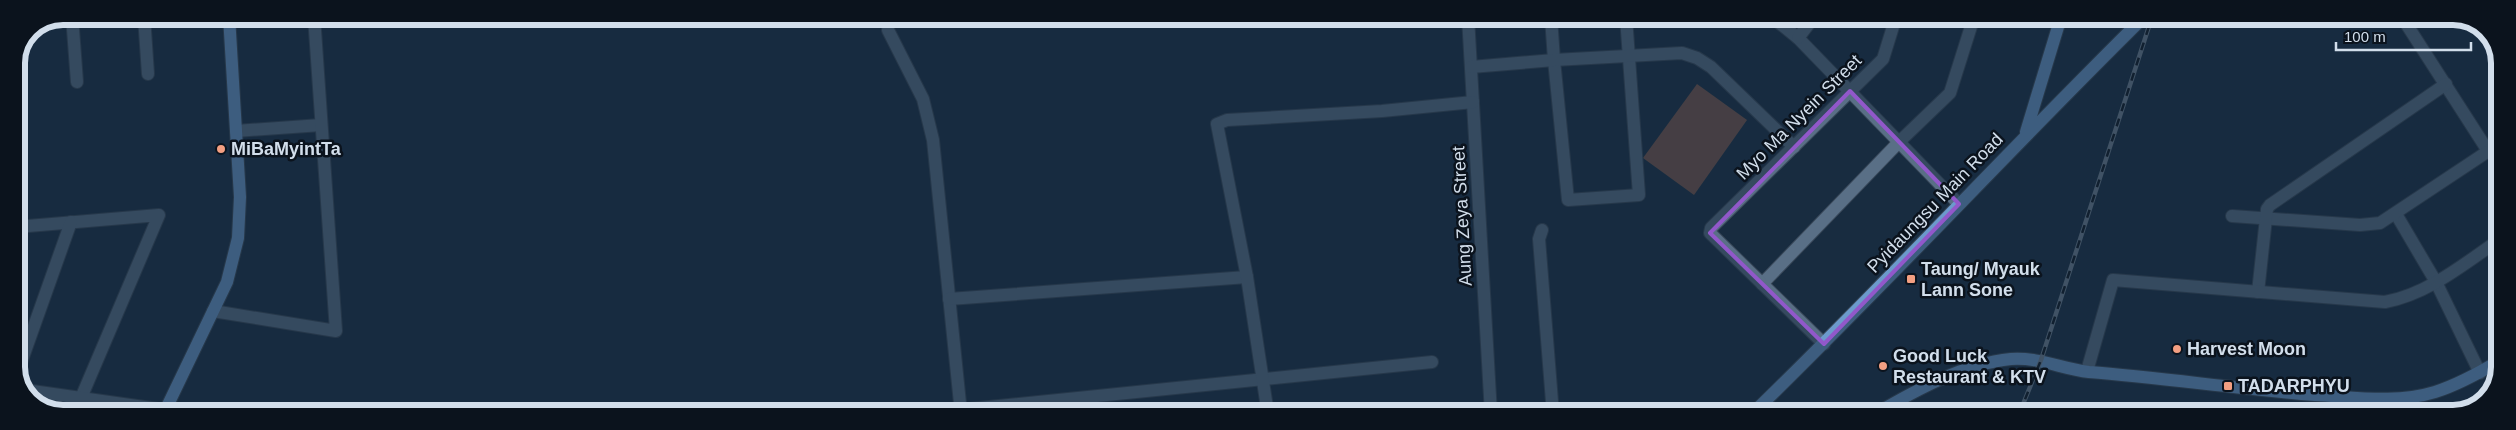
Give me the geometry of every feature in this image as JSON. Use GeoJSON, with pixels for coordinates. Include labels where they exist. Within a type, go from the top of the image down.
{"type":"FeatureCollection","features":[{"type":"Feature","properties":{"kind":"main road"},"geometry":{"type":"LineString","coordinates":[[168,405],[227,282],[238,238],[240,197],[230,25]]}},
{"type":"Feature","properties":{"kind":"main road"},"geometry":{"type":"LineString","coordinates":[[2025,134],[2058,25]]}},
{"type":"Feature","properties":{"kind":"main road","name":"Pyidaungsu Main Road"},"geometry":{"type":"LineString","coordinates":[[1761,405],[1824,344],[2025,134],[2136,25]]}},
{"type":"Feature","properties":{"kind":"main road"},"geometry":{"type":"LineString","coordinates":[[1893,405],[1953,375],[1986,363],[2012,359],[2042,360],[2087,371],[2234,388],[2372,399],[2404,398],[2435,392],[2480,373],[2491,366]]}},
{"type":"Feature","properties":{"kind":"street"},"geometry":{"type":"LineString","coordinates":[[73,25],[78,82]]}},
{"type":"Feature","properties":{"kind":"street"},"geometry":{"type":"LineString","coordinates":[[145,25],[148,74]]}},
{"type":"Feature","properties":{"kind":"street"},"geometry":{"type":"LineString","coordinates":[[213,311],[336,332],[315,25]]}},
{"type":"Feature","properties":{"kind":"street","name":"Aung Zeya Street"},"geometry":{"type":"LineString","coordinates":[[1469,25],[1491,405]]}},
{"type":"Feature","properties":{"kind":"street"},"geometry":{"type":"LineString","coordinates":[[1552,25],[1568,200],[1636,196],[1639,192],[1627,25]]}},
{"type":"Feature","properties":{"kind":"street"},"geometry":{"type":"LineString","coordinates":[[1782,25],[1798,38],[1959,204]]}},
{"type":"Feature","properties":{"kind":"street"},"geometry":{"type":"LineString","coordinates":[[1798,38],[1808,25]]}},
{"type":"Feature","properties":{"kind":"street","name":"Myo Ma Nyein Street"},"geometry":{"type":"LineString","coordinates":[[1762,284],[1710,233],[1711,228],[1883,59],[1894,25]]}},
{"type":"Feature","properties":{"kind":"street"},"geometry":{"type":"LineString","coordinates":[[1824,344],[1762,284],[1899,142],[1950,94],[1972,25]]}},
{"type":"Feature","properties":{"kind":"street"},"geometry":{"type":"LineString","coordinates":[[2407,25],[2488,151]]}},
{"type":"Feature","properties":{"kind":"street"},"geometry":{"type":"LineString","coordinates":[[888,30],[923,99],[933,140],[959,405]]}},
{"type":"Feature","properties":{"kind":"street"},"geometry":{"type":"LineString","coordinates":[[1471,67],[1629,55],[1682,53],[1697,58],[1711,67],[1794,148]]}},
{"type":"Feature","properties":{"kind":"street"},"geometry":{"type":"LineString","coordinates":[[2258,292],[2266,218],[2270,205],[2446,84]]}},
{"type":"Feature","properties":{"kind":"street"},"geometry":{"type":"LineString","coordinates":[[1267,405],[1247,277],[1217,124],[1220,121],[1382,111],[1473,102]]}},
{"type":"Feature","properties":{"kind":"street"},"geometry":{"type":"LineString","coordinates":[[236,131],[321,125]]}},
{"type":"Feature","properties":{"kind":"street"},"geometry":{"type":"LineString","coordinates":[[2232,216],[2360,225],[2380,223],[2491,149]]}},
{"type":"Feature","properties":{"kind":"street"},"geometry":{"type":"LineString","coordinates":[[2396,214],[2436,282],[2480,373]]}},
{"type":"Feature","properties":{"kind":"street"},"geometry":{"type":"LineString","coordinates":[[25,226],[159,215],[81,398]]}},
{"type":"Feature","properties":{"kind":"street"},"geometry":{"type":"LineString","coordinates":[[25,351],[71,222]]}},
{"type":"Feature","properties":{"kind":"street"},"geometry":{"type":"LineString","coordinates":[[1542,230],[1539,240],[1552,405]]}},
{"type":"Feature","properties":{"kind":"street"},"geometry":{"type":"LineString","coordinates":[[2087,371],[2113,280],[2385,302],[2406,298],[2436,282],[2491,245]]}},
{"type":"Feature","properties":{"kind":"street"},"geometry":{"type":"LineString","coordinates":[[949,300],[1247,277]]}},
{"type":"Feature","properties":{"kind":"street"},"geometry":{"type":"LineString","coordinates":[[1026,405],[1432,362]]}},
{"type":"Feature","properties":{"kind":"street"},"geometry":{"type":"LineString","coordinates":[[34,391],[123,405]]}},
{"type":"Feature","properties":{"kind":"highlighted area"},"geometry":{"type":"Polygon","coordinates":[[[1850,91],[1959,204],[1824,344],[1710,233],[1850,91]]]}},
{"type":"Feature","properties":{"kind":"shaded area"},"geometry":{"type":"Polygon","coordinates":[[[1697,84],[1747,120],[1694,195],[1643,158],[1697,84]]]}},
{"type":"Feature","properties":{"kind":"railway"},"geometry":{"type":"LineString","coordinates":[[2023,405],[2041,360],[2149,25]]}},
{"type":"Feature","properties":{"kind":"place","name":"MiBaMyintTa"},"geometry":{"type":"Point","coordinates":[221,149]}},
{"type":"Feature","properties":{"kind":"place","name":"Taung/ Myauk Lann Sone"},"geometry":{"type":"Point","coordinates":[1911,279]}},
{"type":"Feature","properties":{"kind":"place","name":"Harvest Moon"},"geometry":{"type":"Point","coordinates":[2177,349]}},
{"type":"Feature","properties":{"kind":"place","name":"Good Luck Restaurant & KTV"},"geometry":{"type":"Point","coordinates":[1883,366]}},
{"type":"Feature","properties":{"kind":"place","name":"TADARPHYU"},"geometry":{"type":"Point","coordinates":[2228,386]}}]}
